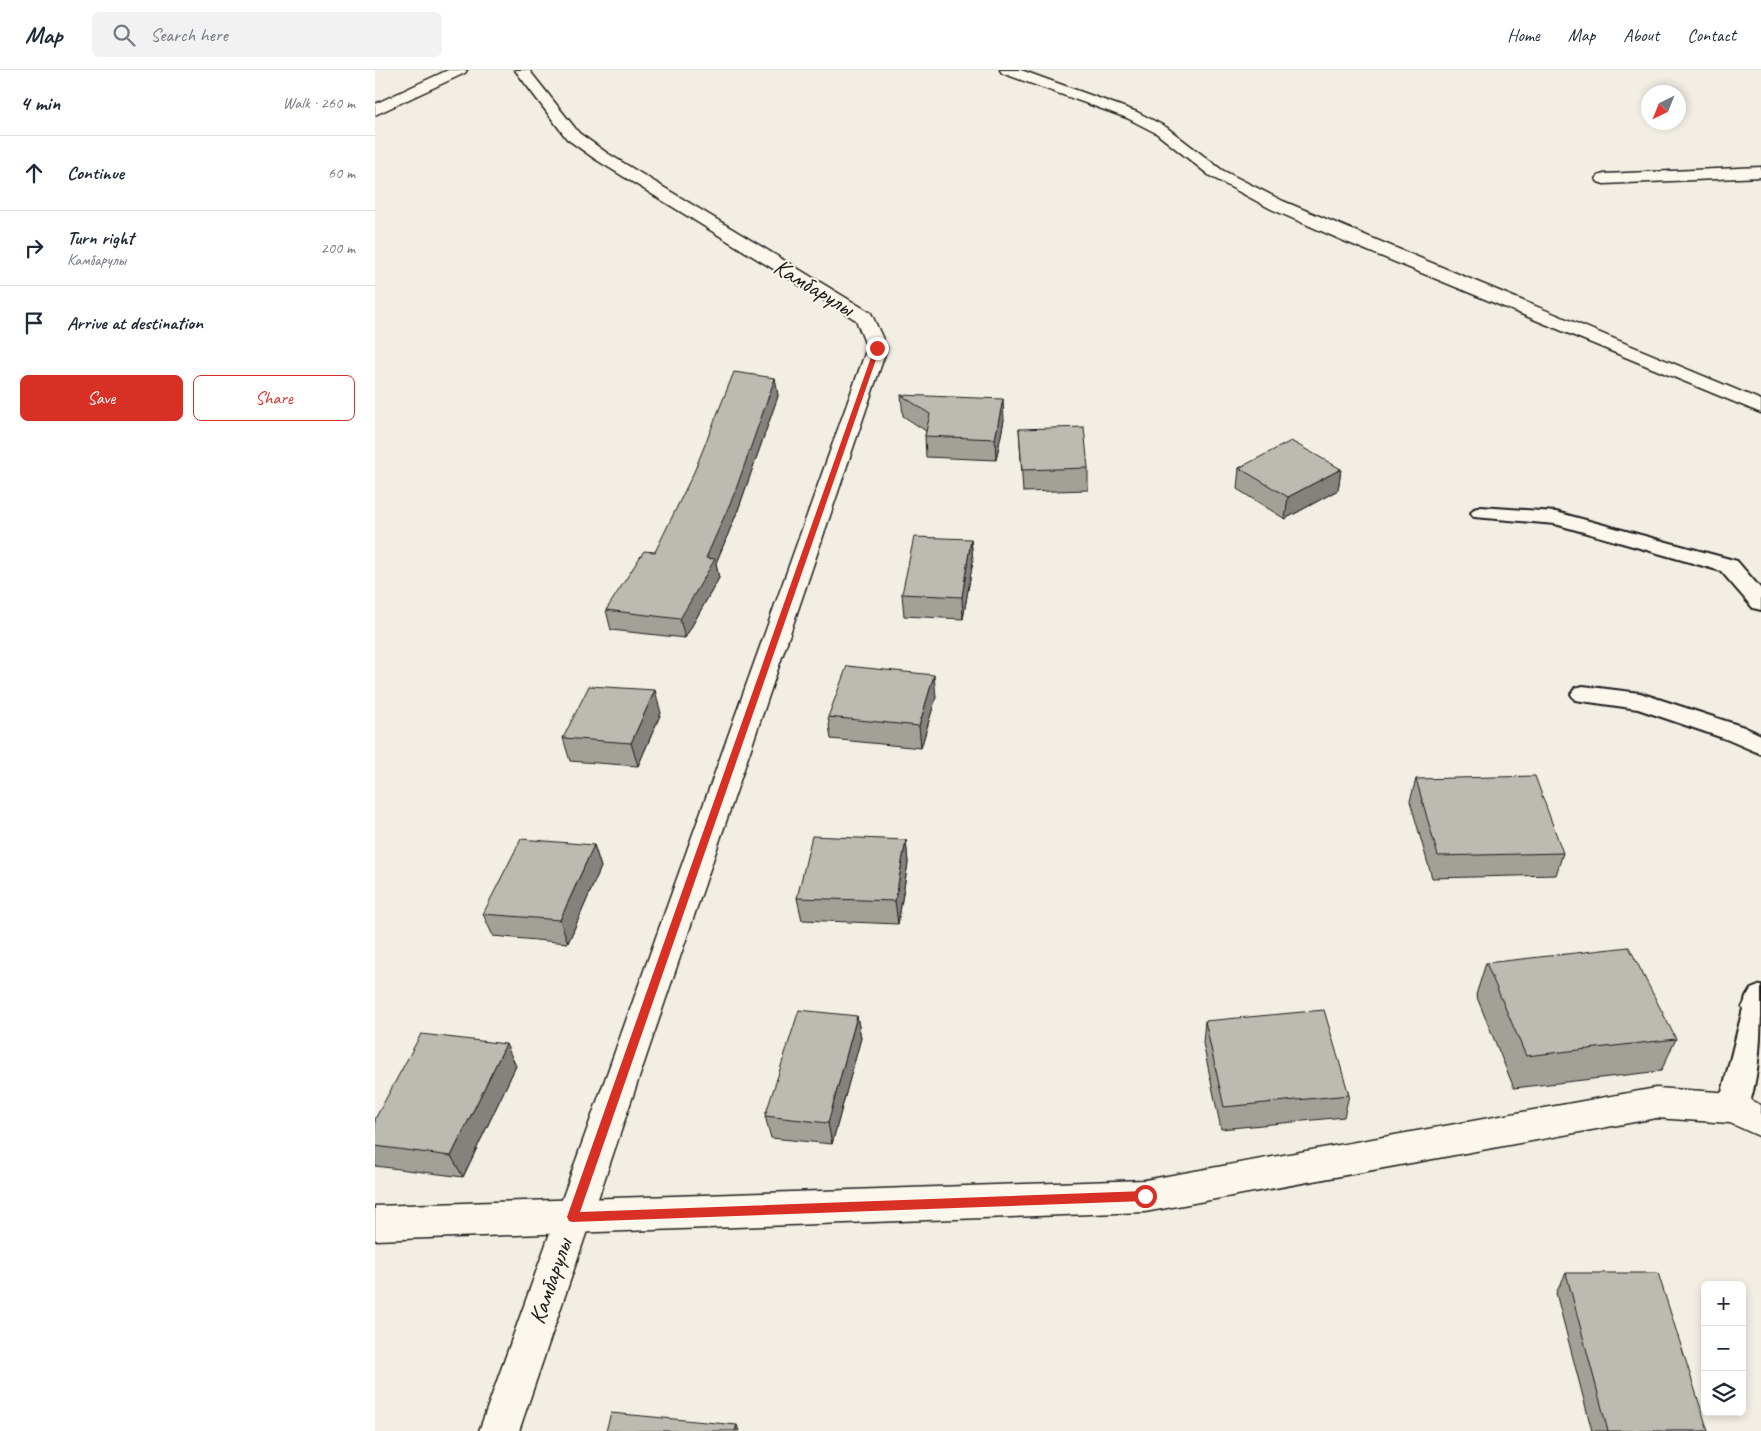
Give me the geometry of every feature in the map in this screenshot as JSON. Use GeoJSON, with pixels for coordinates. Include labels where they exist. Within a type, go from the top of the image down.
{"type":"FeatureCollection","features":[{"type":"Feature","properties":{"kind":"street"},"geometry":{"type":"LineString","coordinates":[[375,110],[460,70]]}},
{"type":"Feature","properties":{"kind":"street","name":"Камбарулы"},"geometry":{"type":"LineString","coordinates":[[499,1431],[572,1217],[877,348],[864,317],[601,156],[573,136],[521,70]]}},
{"type":"Feature","properties":{"kind":"street"},"geometry":{"type":"LineString","coordinates":[[1007,70],[1132,115],[1161,130],[1216,173],[1277,205],[1349,237],[1761,407]]}},
{"type":"Feature","properties":{"kind":"street"},"geometry":{"type":"LineString","coordinates":[[1605,179],[1761,172]]}},
{"type":"Feature","properties":{"kind":"street"},"geometry":{"type":"LineString","coordinates":[[375,1223],[1145,1196],[1656,1103],[1748,1115]]}},
{"type":"Feature","properties":{"kind":"lane"},"geometry":{"type":"LineString","coordinates":[[1481,513],[1556,518],[1729,566],[1761,604]]}},
{"type":"Feature","properties":{"kind":"lane"},"geometry":{"type":"LineString","coordinates":[[1583,694],[1640,701],[1735,732],[1761,745]]}},
{"type":"Feature","properties":{"kind":"lane"},"geometry":{"type":"LineString","coordinates":[[1748,1115],[1760,1003]]}},
{"type":"Feature","properties":{"kind":"building"},"geometry":{"type":"Polygon","coordinates":[[[734,372],[775,378],[735,492],[706,558],[715,559],[680,619],[606,610],[644,551],[655,552],[694,472],[734,372]]]}},
{"type":"Feature","properties":{"kind":"building"},"geometry":{"type":"Polygon","coordinates":[[[901,395],[1003,399],[995,439],[925,436],[930,414],[901,395]]]}},
{"type":"Feature","properties":{"kind":"building"},"geometry":{"type":"Polygon","coordinates":[[[1084,427],[1088,468],[1022,470],[1019,429],[1084,427]]]}},
{"type":"Feature","properties":{"kind":"building"},"geometry":{"type":"Polygon","coordinates":[[[1291,441],[1341,469],[1288,497],[1239,468],[1291,441]]]}},
{"type":"Feature","properties":{"kind":"building"},"geometry":{"type":"Polygon","coordinates":[[[914,537],[971,539],[962,597],[902,594],[914,537]]]}},
{"type":"Feature","properties":{"kind":"building"},"geometry":{"type":"Polygon","coordinates":[[[847,666],[934,675],[919,726],[828,717],[847,666]]]}},
{"type":"Feature","properties":{"kind":"building"},"geometry":{"type":"Polygon","coordinates":[[[589,686],[655,690],[631,743],[563,738],[589,686]]]}},
{"type":"Feature","properties":{"kind":"building"},"geometry":{"type":"Polygon","coordinates":[[[1535,776],[1563,853],[1438,856],[1416,779],[1535,776]]]}},
{"type":"Feature","properties":{"kind":"building"},"geometry":{"type":"Polygon","coordinates":[[[812,836],[906,840],[895,901],[797,898],[812,836]]]}},
{"type":"Feature","properties":{"kind":"building"},"geometry":{"type":"Polygon","coordinates":[[[521,839],[594,845],[560,920],[483,914],[521,839]]]}},
{"type":"Feature","properties":{"kind":"building"},"geometry":{"type":"Polygon","coordinates":[[[1629,947],[1676,1039],[1526,1056],[1486,963],[1629,947]]]}},
{"type":"Feature","properties":{"kind":"building"},"geometry":{"type":"Polygon","coordinates":[[[799,1010],[857,1016],[828,1123],[765,1116],[799,1010]]]}},
{"type":"Feature","properties":{"kind":"building"},"geometry":{"type":"Polygon","coordinates":[[[1324,1010],[1349,1095],[1224,1107],[1205,1021],[1324,1010]]]}},
{"type":"Feature","properties":{"kind":"building"},"geometry":{"type":"Polygon","coordinates":[[[421,1034],[506,1044],[451,1156],[375,1146],[375,1119],[421,1034]]]}},
{"type":"Feature","properties":{"kind":"building"},"geometry":{"type":"Polygon","coordinates":[[[1566,1273],[1658,1273],[1701,1409],[1701,1416],[1703,1416],[1708,1431],[1608,1431],[1566,1273]]]}},
{"type":"Feature","properties":{"kind":"building"},"geometry":{"type":"Polygon","coordinates":[[[611,1413],[737,1425],[735,1431],[606,1431],[611,1413]]]}},
{"type":"Feature","properties":{"kind":"route"},"geometry":{"type":"LineString","coordinates":[[877,348],[572,1217],[1145,1196]]}}]}
